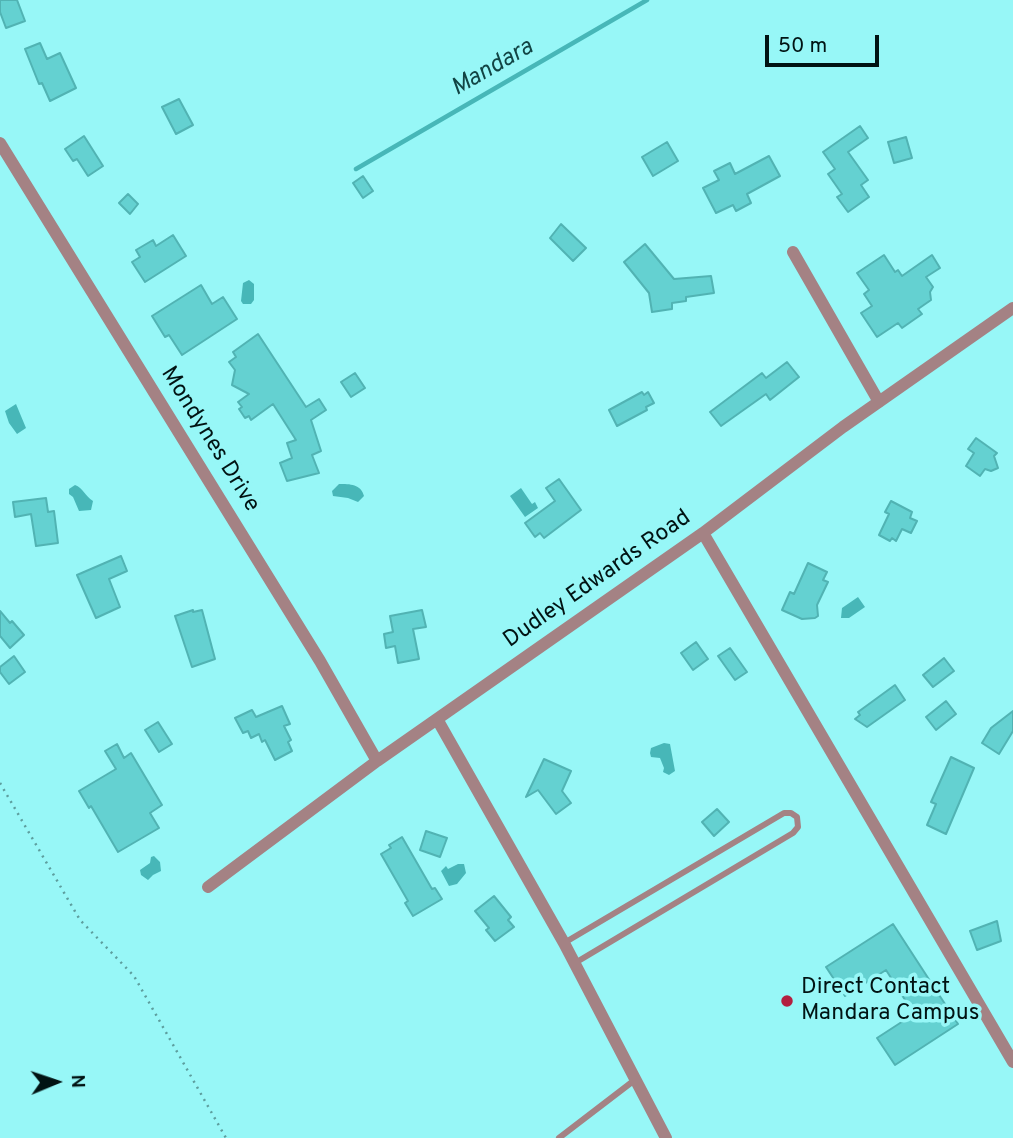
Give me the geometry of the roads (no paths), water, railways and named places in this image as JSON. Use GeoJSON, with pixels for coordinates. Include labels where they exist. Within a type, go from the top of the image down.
{"type":"FeatureCollection","features":[{"type":"Feature","properties":{"kind":"street","name":"Mondynes Drive"},"geometry":{"type":"LineString","coordinates":[[0,143],[320,661],[377,761]]}},
{"type":"Feature","properties":{"kind":"street"},"geometry":{"type":"LineString","coordinates":[[793,252],[879,402]]}},
{"type":"Feature","properties":{"kind":"street","name":"Dudley Edwards Road"},"geometry":{"type":"LineString","coordinates":[[208,887],[377,761],[703,533],[879,402],[1013,308]]}},
{"type":"Feature","properties":{"kind":"street"},"geometry":{"type":"LineString","coordinates":[[703,533],[1013,1062]]}},
{"type":"Feature","properties":{"kind":"street"},"geometry":{"type":"LineString","coordinates":[[437,719],[575,963],[667,1138]]}},
{"type":"Feature","properties":{"kind":"lane"},"geometry":{"type":"LineString","coordinates":[[564,943],[785,813],[797,817],[798,827],[793,833],[575,963]]}},
{"type":"Feature","properties":{"kind":"lane"},"geometry":{"type":"LineString","coordinates":[[559,1138],[636,1079]]}},
{"type":"Feature","properties":{"kind":"water"},"geometry":{"type":"Polygon","coordinates":[[[249,280],[254,284],[254,300],[251,304],[243,304],[243,283],[249,280]]]}},
{"type":"Feature","properties":{"kind":"water"},"geometry":{"type":"Polygon","coordinates":[[[16,404],[26,428],[17,434],[5,411],[16,404]]]}},
{"type":"Feature","properties":{"kind":"water"},"geometry":{"type":"Polygon","coordinates":[[[339,484],[358,487],[364,496],[358,502],[333,496],[332,491],[339,484]]]}},
{"type":"Feature","properties":{"kind":"water"},"geometry":{"type":"Polygon","coordinates":[[[75,485],[93,501],[91,510],[79,511],[69,494],[69,489],[75,485]]]}},
{"type":"Feature","properties":{"kind":"water"},"geometry":{"type":"Polygon","coordinates":[[[521,488],[538,508],[525,517],[510,496],[521,488]]]}},
{"type":"Feature","properties":{"kind":"water"},"geometry":{"type":"Polygon","coordinates":[[[858,597],[865,607],[849,618],[841,618],[842,608],[858,597]]]}},
{"type":"Feature","properties":{"kind":"water"},"geometry":{"type":"Polygon","coordinates":[[[664,743],[670,744],[675,771],[669,775],[663,772],[660,758],[651,757],[650,753],[651,748],[664,743]]]}},
{"type":"Feature","properties":{"kind":"water"},"geometry":{"type":"Polygon","coordinates":[[[154,856],[160,862],[161,871],[148,880],[141,875],[140,870],[150,863],[151,857],[154,856]]]}},
{"type":"Feature","properties":{"kind":"water"},"geometry":{"type":"Polygon","coordinates":[[[464,864],[466,873],[457,884],[449,886],[441,871],[446,866],[448,869],[464,864]]]}},
{"type":"Feature","properties":{"kind":"waterway","name":"Mandara"},"geometry":{"type":"LineString","coordinates":[[356,169],[647,0]]}},
{"type":"Feature","properties":{"kind":"place","name":"Direct Contact Mandara Campus"},"geometry":{"type":"Point","coordinates":[787,1001]}}]}
